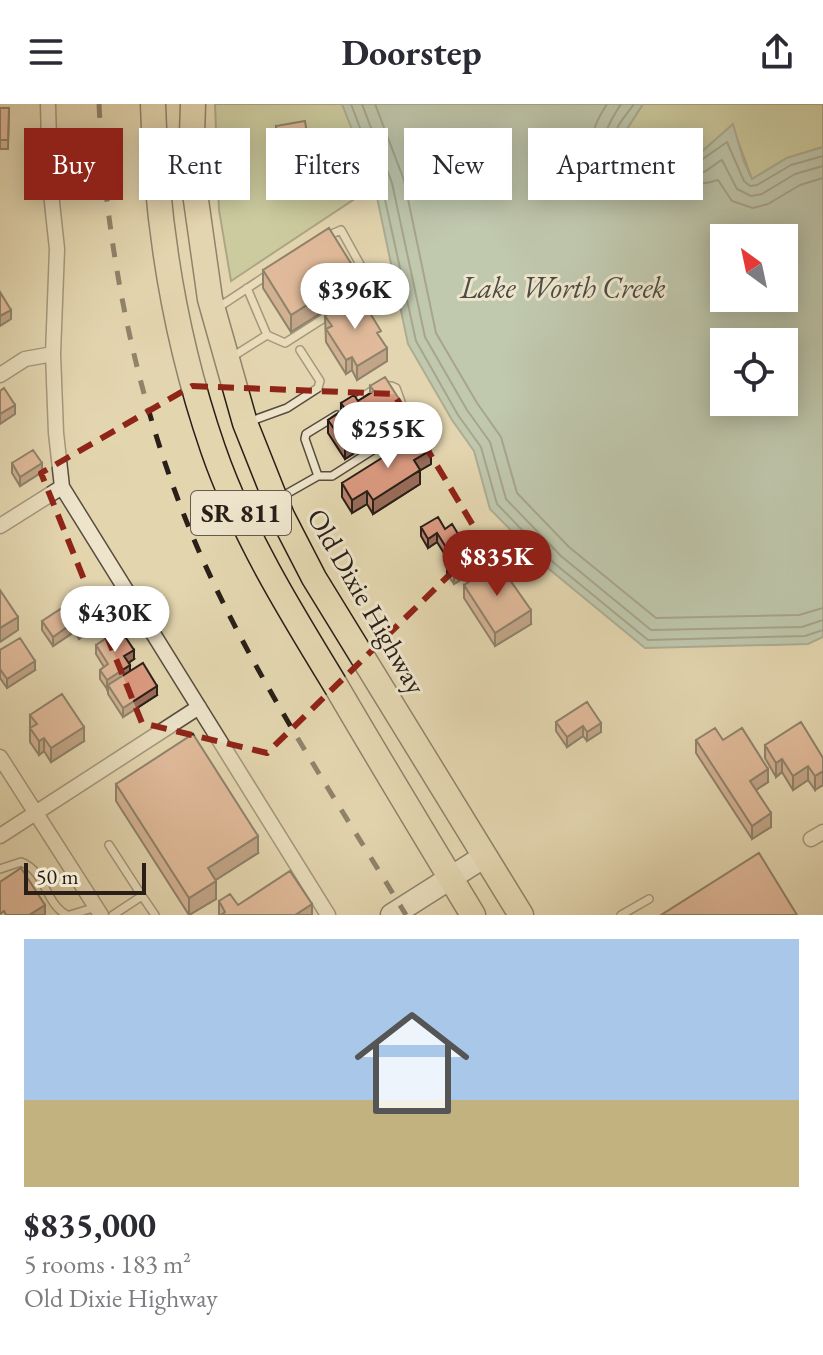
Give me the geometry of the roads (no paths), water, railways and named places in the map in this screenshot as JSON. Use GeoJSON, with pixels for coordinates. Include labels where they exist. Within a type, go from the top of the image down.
{"type":"FeatureCollection","features":[{"type":"Feature","properties":{"kind":"main road","name":"SR 811"},"geometry":{"type":"LineString","coordinates":[[153,104],[154,168],[163,252],[188,367],[213,451],[247,527],[291,612],[473,915]]}},
{"type":"Feature","properties":{"kind":"main road","name":"Old Dixie Highway"},"geometry":{"type":"LineString","coordinates":[[193,104],[191,165],[213,311],[245,423],[275,499],[314,578],[521,915]]}},
{"type":"Feature","properties":{"kind":"street"},"geometry":{"type":"LineString","coordinates":[[48,104],[50,184],[57,249],[53,354],[62,487],[328,915]]}},
{"type":"Feature","properties":{"kind":"street"},"geometry":{"type":"LineString","coordinates":[[0,375],[25,359],[53,354]]}},
{"type":"Feature","properties":{"kind":"street"},"geometry":{"type":"LineString","coordinates":[[0,526],[62,487]]}},
{"type":"Feature","properties":{"kind":"street"},"geometry":{"type":"LineString","coordinates":[[0,836],[199,707]]}},
{"type":"Feature","properties":{"kind":"street"},"geometry":{"type":"LineString","coordinates":[[0,757],[98,911]]}},
{"type":"Feature","properties":{"kind":"street"},"geometry":{"type":"LineString","coordinates":[[392,915],[485,856]]}},
{"type":"Feature","properties":{"kind":"lane"},"geometry":{"type":"LineString","coordinates":[[247,288],[267,335],[285,343],[298,336],[368,285],[367,277],[341,230],[322,239]]}},
{"type":"Feature","properties":{"kind":"lane"},"geometry":{"type":"LineString","coordinates":[[213,311],[272,272]]}},
{"type":"Feature","properties":{"kind":"lane"},"geometry":{"type":"LineString","coordinates":[[226,361],[267,335]]}},
{"type":"Feature","properties":{"kind":"lane"},"geometry":{"type":"LineString","coordinates":[[245,423],[287,408],[318,388],[320,381],[300,350]]}},
{"type":"Feature","properties":{"kind":"lane"},"geometry":{"type":"LineString","coordinates":[[275,499],[318,476],[332,476],[376,448],[398,443],[410,427],[392,384],[385,383],[306,434],[305,446],[318,476]]}},
{"type":"Feature","properties":{"kind":"lane"},"geometry":{"type":"LineString","coordinates":[[109,845],[155,915]]}},
{"type":"Feature","properties":{"kind":"lane"},"geometry":{"type":"LineString","coordinates":[[0,869],[21,862],[32,867],[59,910],[68,915],[98,911]]}},
{"type":"Feature","properties":{"kind":"lane"},"geometry":{"type":"LineString","coordinates":[[113,915],[142,896]]}},
{"type":"Feature","properties":{"kind":"lane"},"geometry":{"type":"LineString","coordinates":[[621,915],[649,899]]}},
{"type":"Feature","properties":{"kind":"water","name":"Lake Worth Creek"},"geometry":{"type":"Polygon","coordinates":[[[342,104],[643,104],[627,128],[528,128],[528,200],[703,200],[703,151],[733,124],[752,179],[787,158],[823,147],[823,637],[808,644],[645,648],[549,569],[490,509],[474,451],[452,420],[408,344],[378,200],[388,200],[388,128],[351,128],[342,104]]]}},
{"type":"Feature","properties":{"kind":"railway"},"geometry":{"type":"LineString","coordinates":[[99,104],[109,214],[127,324],[172,484],[214,584],[265,681],[406,915]]}}]}
